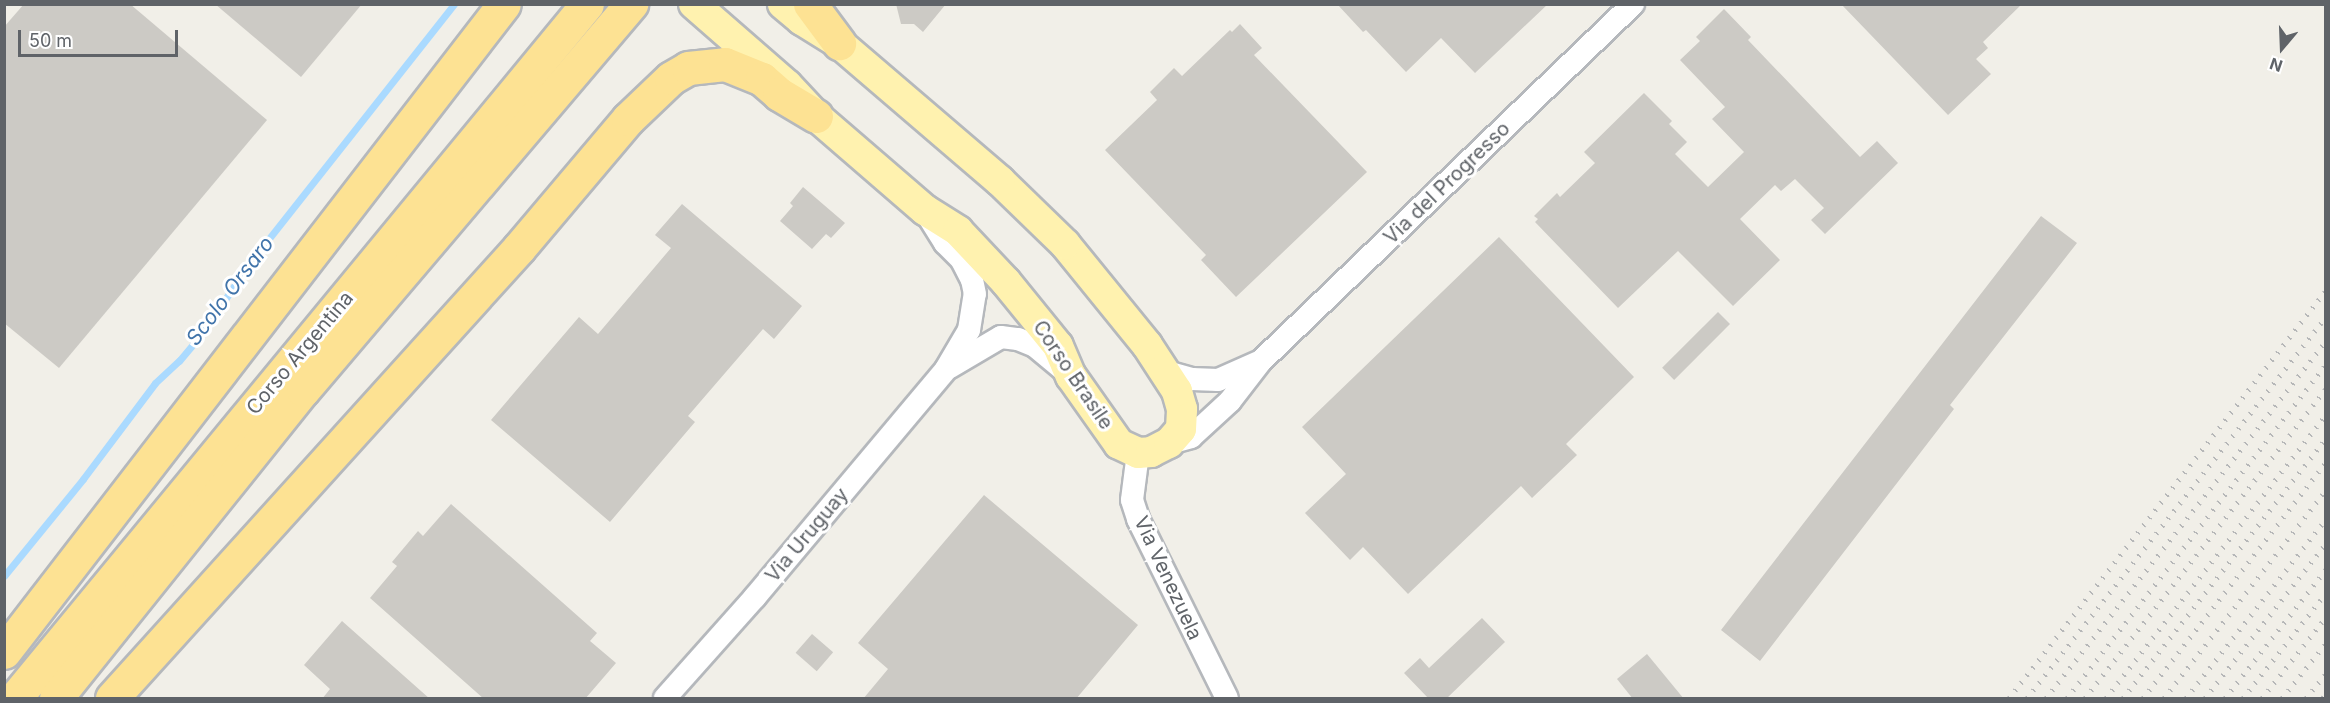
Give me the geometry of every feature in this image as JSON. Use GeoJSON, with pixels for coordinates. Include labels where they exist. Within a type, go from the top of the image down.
{"type":"FeatureCollection","features":[{"type":"Feature","properties":{"kind":"highway"},"geometry":{"type":"LineString","coordinates":[[4,652],[504,4]]}},
{"type":"Feature","properties":{"kind":"highway","name":"Corso Argentina"},"geometry":{"type":"LineString","coordinates":[[56,699],[303,390],[631,4]]}},
{"type":"Feature","properties":{"kind":"highway"},"geometry":{"type":"LineString","coordinates":[[810,4],[838,43]]}},
{"type":"Feature","properties":{"kind":"highway","name":"Corso Argentina"},"geometry":{"type":"LineString","coordinates":[[15,699],[586,6]]}},
{"type":"Feature","properties":{"kind":"highway"},"geometry":{"type":"LineString","coordinates":[[112,699],[519,248],[628,119],[671,78],[688,68],[725,64],[762,80],[779,94],[816,116]]}},
{"type":"Feature","properties":{"kind":"main road","name":"Corso Brasile"},"geometry":{"type":"LineString","coordinates":[[694,4],[787,85],[816,116],[925,210],[958,231],[1006,282],[1058,346],[1071,376],[1136,466]]}},
{"type":"Feature","properties":{"kind":"main road"},"geometry":{"type":"LineString","coordinates":[[783,4],[802,20],[838,43],[1000,182],[1065,244],[1167,372],[1177,391],[1182,409],[1181,429],[1169,443],[1151,452],[1136,466]]}},
{"type":"Feature","properties":{"kind":"street","name":"Via del Progresso"},"geometry":{"type":"LineString","coordinates":[[1169,443],[1191,437],[1230,401],[1260,362],[1633,4]]}},
{"type":"Feature","properties":{"kind":"street","name":"Via Uruguay"},"geometry":{"type":"LineString","coordinates":[[665,699],[755,597],[946,369],[969,330],[975,294],[962,260],[945,243],[925,210]]}},
{"type":"Feature","properties":{"kind":"street","name":"Via Uruguay"},"geometry":{"type":"LineString","coordinates":[[946,369],[980,348],[1001,338],[1010,338],[1035,346],[1071,376]]}},
{"type":"Feature","properties":{"kind":"street","name":"Via del Progresso"},"geometry":{"type":"LineString","coordinates":[[1167,372],[1192,379],[1218,380],[1260,362]]}},
{"type":"Feature","properties":{"kind":"street","name":"Via Venezuela"},"geometry":{"type":"LineString","coordinates":[[1136,466],[1132,500],[1138,519],[1227,699]]}},
{"type":"Feature","properties":{"kind":"building"},"geometry":{"type":"Polygon","coordinates":[[[24,4],[130,4],[267,120],[59,368],[4,323],[4,27],[24,4]]]}},
{"type":"Feature","properties":{"kind":"building"},"geometry":{"type":"Polygon","coordinates":[[[215,4],[362,4],[301,77],[215,4]]]}},
{"type":"Feature","properties":{"kind":"building"},"geometry":{"type":"Polygon","coordinates":[[[896,4],[946,4],[923,32],[914,24],[901,24],[896,4]]]}},
{"type":"Feature","properties":{"kind":"building"},"geometry":{"type":"Polygon","coordinates":[[[1337,4],[1548,4],[1475,73],[1441,38],[1406,72],[1366,30],[1363,32],[1337,4]]]}},
{"type":"Feature","properties":{"kind":"building"},"geometry":{"type":"Polygon","coordinates":[[[1841,4],[2022,4],[1983,42],[1988,48],[1976,59],[1991,74],[1948,115],[1841,4]]]}},
{"type":"Feature","properties":{"kind":"building"},"geometry":{"type":"Polygon","coordinates":[[[1724,9],[1751,37],[1748,40],[1860,157],[1877,141],[1898,163],[1825,234],[1811,220],[1824,208],[1795,179],[1781,191],[1775,185],[1740,219],[1780,260],[1733,306],[1678,251],[1618,308],[1535,222],[1538,219],[1534,216],[1557,193],[1560,197],[1595,163],[1584,152],[1644,93],[1672,121],[1669,124],[1687,142],[1675,154],[1708,187],[1744,152],[1712,119],[1725,107],[1680,60],[1700,41],[1696,37],[1724,9]]]}},
{"type":"Feature","properties":{"kind":"building"},"geometry":{"type":"Polygon","coordinates":[[[1240,24],[1262,48],[1254,55],[1367,172],[1236,297],[1201,260],[1206,255],[1105,150],[1157,100],[1150,92],[1174,68],[1182,76],[1230,30],[1232,32],[1240,24]]]}},
{"type":"Feature","properties":{"kind":"building"},"geometry":{"type":"Polygon","coordinates":[[[803,187],[845,223],[831,238],[826,234],[812,249],[780,221],[793,206],[790,203],[803,187]]]}},
{"type":"Feature","properties":{"kind":"building"},"geometry":{"type":"Polygon","coordinates":[[[682,204],[802,306],[774,339],[763,329],[688,416],[695,422],[610,522],[491,420],[579,317],[598,334],[671,248],[655,235],[682,204]]]}},
{"type":"Feature","properties":{"kind":"building"},"geometry":{"type":"Polygon","coordinates":[[[2041,216],[2077,243],[1950,405],[1954,409],[1760,661],[1721,630],[2041,216]]]}},
{"type":"Feature","properties":{"kind":"building"},"geometry":{"type":"Polygon","coordinates":[[[1499,237],[1634,377],[1566,444],[1577,455],[1532,498],[1521,486],[1408,594],[1363,547],[1350,560],[1305,513],[1346,474],[1302,427],[1499,237]]]}},
{"type":"Feature","properties":{"kind":"building"},"geometry":{"type":"Polygon","coordinates":[[[1718,312],[1730,324],[1674,380],[1662,368],[1718,312]]]}},
{"type":"Feature","properties":{"kind":"building"},"geometry":{"type":"Polygon","coordinates":[[[984,495],[1138,625],[1076,699],[863,699],[888,669],[858,643],[984,495]]]}},
{"type":"Feature","properties":{"kind":"building"},"geometry":{"type":"Polygon","coordinates":[[[451,504],[597,633],[590,641],[616,663],[585,699],[484,699],[370,598],[397,566],[392,562],[418,531],[423,536],[451,504]]]}},
{"type":"Feature","properties":{"kind":"building"},"geometry":{"type":"Polygon","coordinates":[[[1482,618],[1505,642],[1446,699],[1429,699],[1404,673],[1420,658],[1429,668],[1482,618]]]}},
{"type":"Feature","properties":{"kind":"building"},"geometry":{"type":"Polygon","coordinates":[[[342,621],[430,699],[322,699],[330,689],[304,665],[342,621]]]}},
{"type":"Feature","properties":{"kind":"building"},"geometry":{"type":"Polygon","coordinates":[[[812,634],[833,652],[817,671],[796,653],[812,634]]]}},
{"type":"Feature","properties":{"kind":"building"},"geometry":{"type":"Polygon","coordinates":[[[1647,654],[1684,699],[1633,699],[1617,679],[1647,654]]]}},
{"type":"Feature","properties":{"kind":"waterway","name":"Scolo Orsaro"},"geometry":{"type":"LineString","coordinates":[[4,576],[83,479],[155,383],[179,361],[204,331],[248,265],[454,4]]}},
{"type":"Feature","properties":{"kind":"railway"},"geometry":{"type":"LineString","coordinates":[[2009,698],[2326,290]]}},
{"type":"Feature","properties":{"kind":"railway"},"geometry":{"type":"LineString","coordinates":[[2027,698],[2326,317]]}},
{"type":"Feature","properties":{"kind":"railway"},"geometry":{"type":"LineString","coordinates":[[2046,698],[2326,341]]}},
{"type":"Feature","properties":{"kind":"railway"},"geometry":{"type":"LineString","coordinates":[[2067,698],[2326,364]]}},
{"type":"Feature","properties":{"kind":"railway"},"geometry":{"type":"LineString","coordinates":[[2085,698],[2326,388]]}},
{"type":"Feature","properties":{"kind":"railway"},"geometry":{"type":"LineString","coordinates":[[2106,698],[2326,414]]}},
{"type":"Feature","properties":{"kind":"railway"},"geometry":{"type":"LineString","coordinates":[[2123,698],[2326,438]]}},
{"type":"Feature","properties":{"kind":"railway"},"geometry":{"type":"LineString","coordinates":[[2143,698],[2326,462]]}},
{"type":"Feature","properties":{"kind":"railway"},"geometry":{"type":"LineString","coordinates":[[2164,698],[2326,490]]}},
{"type":"Feature","properties":{"kind":"railway"},"geometry":{"type":"LineString","coordinates":[[2186,698],[2326,519]]}},
{"type":"Feature","properties":{"kind":"railway"},"geometry":{"type":"LineString","coordinates":[[2205,698],[2326,543]]}},
{"type":"Feature","properties":{"kind":"railway"},"geometry":{"type":"LineString","coordinates":[[2225,698],[2326,569]]}},
{"type":"Feature","properties":{"kind":"railway"},"geometry":{"type":"LineString","coordinates":[[2243,698],[2326,593]]}},
{"type":"Feature","properties":{"kind":"railway"},"geometry":{"type":"LineString","coordinates":[[2262,698],[2326,617]]}},
{"type":"Feature","properties":{"kind":"railway"},"geometry":{"type":"LineString","coordinates":[[2282,698],[2326,643]]}},
{"type":"Feature","properties":{"kind":"railway"},"geometry":{"type":"LineString","coordinates":[[2306,698],[2326,673]]}},
{"type":"Feature","properties":{"kind":"railway"},"geometry":{"type":"LineString","coordinates":[[2322,698],[2326,695]]}}]}
